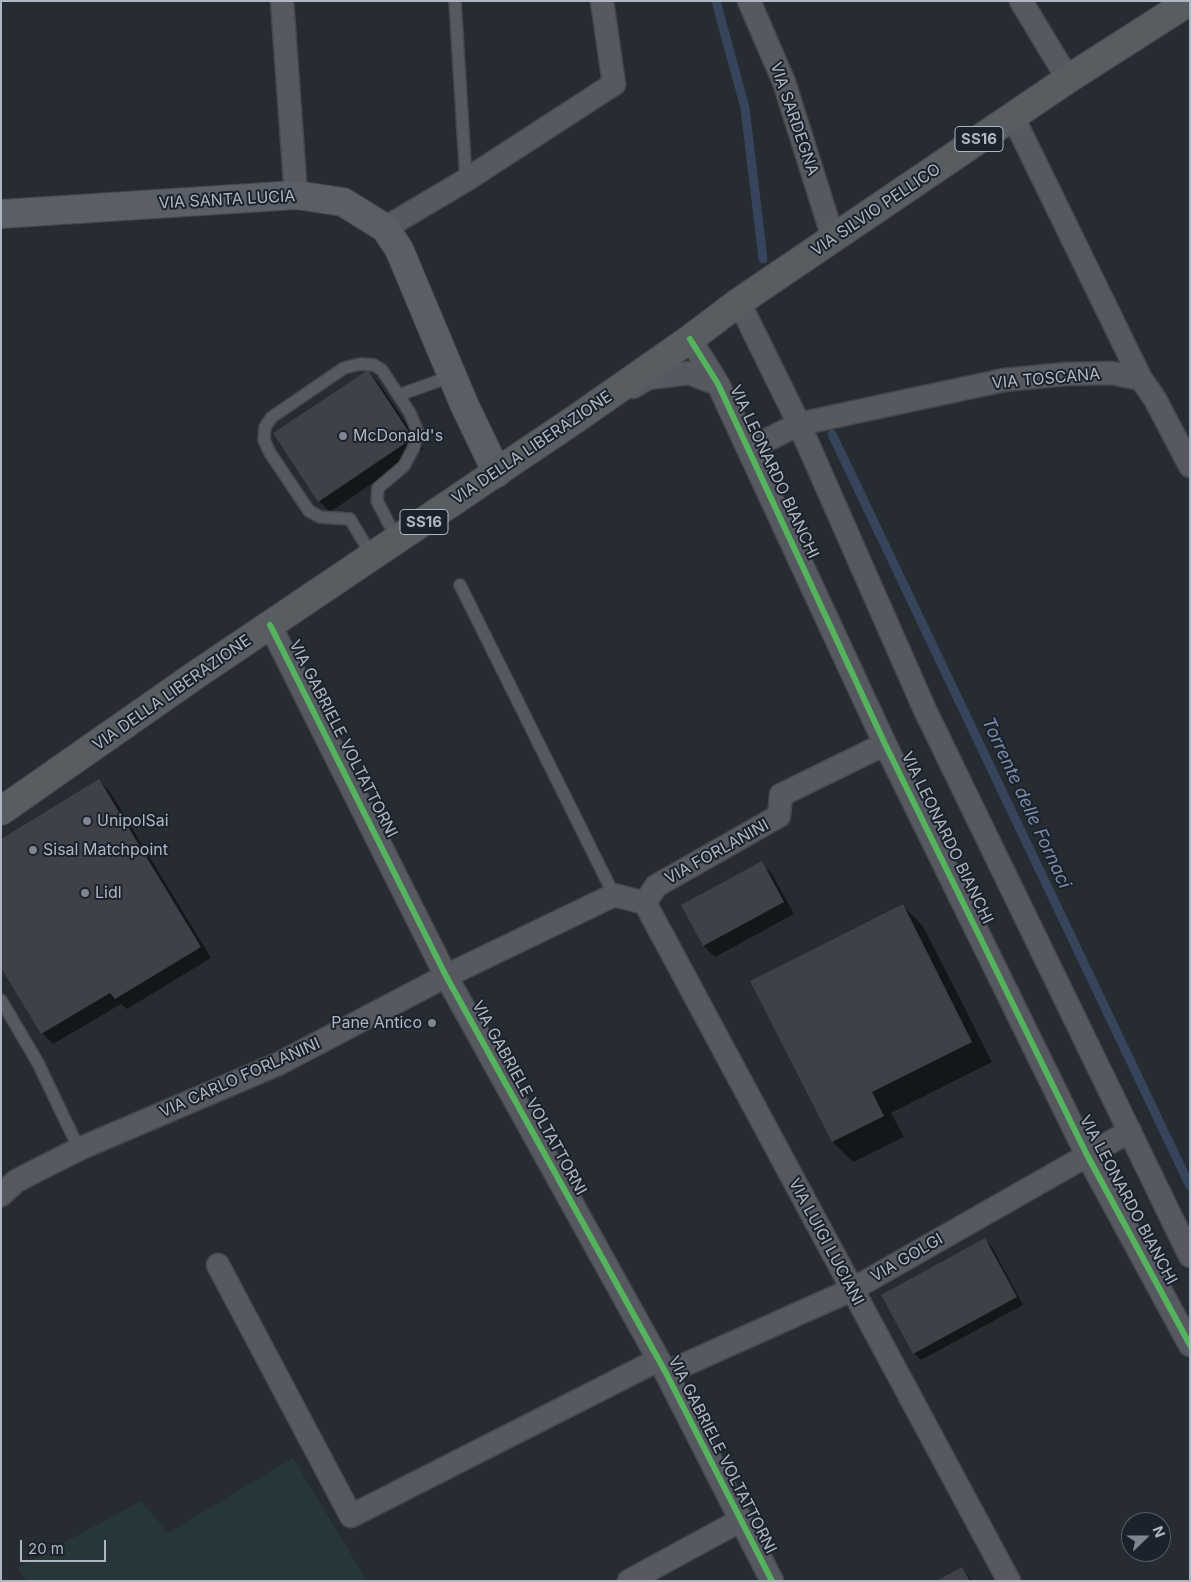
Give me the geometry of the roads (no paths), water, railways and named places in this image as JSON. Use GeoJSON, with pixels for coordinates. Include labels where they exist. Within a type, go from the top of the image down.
{"type":"FeatureCollection","features":[{"type":"Feature","properties":{"kind":"main road","name":"VIA SILVIO PELLICO"},"geometry":{"type":"LineString","coordinates":[[690,339],[739,302],[1068,79],[1190,2]]}},
{"type":"Feature","properties":{"kind":"main road","name":"VIA SANTA LUCIA"},"geometry":{"type":"LineString","coordinates":[[1,214],[296,195],[343,202],[385,228],[399,249],[452,376],[497,473]]}},
{"type":"Feature","properties":{"kind":"main road","name":"VIA DELLA LIBERAZIONE"},"geometry":{"type":"LineString","coordinates":[[1,811],[690,339]]}},
{"type":"Feature","properties":{"kind":"street"},"geometry":{"type":"LineString","coordinates":[[282,1],[296,195]]}},
{"type":"Feature","properties":{"kind":"street"},"geometry":{"type":"LineString","coordinates":[[385,228],[466,180],[614,84],[602,1]]}},
{"type":"Feature","properties":{"kind":"street","name":"VIA SARDEGNA"},"geometry":{"type":"LineString","coordinates":[[749,1],[784,82],[826,216],[835,238]]}},
{"type":"Feature","properties":{"kind":"street"},"geometry":{"type":"LineString","coordinates":[[1021,1],[1068,79]]}},
{"type":"Feature","properties":{"kind":"street"},"geometry":{"type":"LineString","coordinates":[[1013,117],[1141,378],[1155,399],[1189,461]]}},
{"type":"Feature","properties":{"kind":"street","name":"VIA LEONARDO BIANCHI"},"geometry":{"type":"LineString","coordinates":[[739,302],[799,424],[925,710],[1190,1256]]}},
{"type":"Feature","properties":{"kind":"street","name":"VIA LEONARDO BIANCHI"},"geometry":{"type":"LineString","coordinates":[[690,339],[718,384],[885,744],[1087,1155],[1190,1345]]}},
{"type":"Feature","properties":{"kind":"street","name":"VIA LEONARDO BIANCHI"},"geometry":{"type":"LineString","coordinates":[[577,418],[648,378],[689,373],[718,384]]}},
{"type":"Feature","properties":{"kind":"street","name":"VIA TOSCANA"},"geometry":{"type":"LineString","coordinates":[[799,424],[1004,380],[1066,374],[1112,373],[1141,378]]}},
{"type":"Feature","properties":{"kind":"street","name":"VIA LEONARDO BIANCHI"},"geometry":{"type":"LineString","coordinates":[[750,450],[799,424]]}},
{"type":"Feature","properties":{"kind":"street","name":"VIA GABRIELE VOLTATTORNI"},"geometry":{"type":"LineString","coordinates":[[270,625],[446,976],[662,1367],[772,1581]]}},
{"type":"Feature","properties":{"kind":"street","name":"VIA FORLANINI"},"geometry":{"type":"LineString","coordinates":[[645,903],[656,886],[779,816],[781,795],[885,744]]}},
{"type":"Feature","properties":{"kind":"street"},"geometry":{"type":"LineString","coordinates":[[614,895],[645,903]]}},
{"type":"Feature","properties":{"kind":"street","name":"VIA CARLO FORLANINI"},"geometry":{"type":"LineString","coordinates":[[1,1195],[16,1181],[78,1149],[278,1064],[446,976],[614,895]]}},
{"type":"Feature","properties":{"kind":"street","name":"VIA LUIGI LUCIANI"},"geometry":{"type":"LineString","coordinates":[[645,903],[851,1290],[1009,1581]]}},
{"type":"Feature","properties":{"kind":"street","name":"VIA GOLGI"},"geometry":{"type":"LineString","coordinates":[[218,1265],[351,1516],[662,1367],[851,1290],[1130,1131]]}},
{"type":"Feature","properties":{"kind":"street"},"geometry":{"type":"LineString","coordinates":[[629,1581],[741,1520]]}},
{"type":"Feature","properties":{"kind":"lane"},"geometry":{"type":"LineString","coordinates":[[455,1],[466,180]]}},
{"type":"Feature","properties":{"kind":"lane"},"geometry":{"type":"LineString","coordinates":[[372,556],[350,519],[320,517],[309,511],[270,453],[264,440],[265,427],[272,418],[344,368],[360,364],[374,365],[382,370],[410,413],[417,430],[414,447],[404,466],[378,488],[377,501],[397,539]]}},
{"type":"Feature","properties":{"kind":"lane"},"geometry":{"type":"LineString","coordinates":[[399,395],[452,376]]}},
{"type":"Feature","properties":{"kind":"lane"},"geometry":{"type":"LineString","coordinates":[[460,585],[614,895]]}},
{"type":"Feature","properties":{"kind":"lane"},"geometry":{"type":"LineString","coordinates":[[1,1000],[38,1063],[78,1149]]}},
{"type":"Feature","properties":{"kind":"waterway","name":"Torrente delle Fornaci"},"geometry":{"type":"LineString","coordinates":[[716,1],[745,108],[763,259]]}},
{"type":"Feature","properties":{"kind":"waterway","name":"Torrente delle Fornaci"},"geometry":{"type":"LineString","coordinates":[[832,434],[1190,1186]]}},
{"type":"Feature","properties":{"kind":"place","name":"McDonald's"},"geometry":{"type":"Point","coordinates":[343,436]}},
{"type":"Feature","properties":{"kind":"place","name":"UnipolSai"},"geometry":{"type":"Point","coordinates":[87,821]}},
{"type":"Feature","properties":{"kind":"place","name":"Sisal Matchpoint"},"geometry":{"type":"Point","coordinates":[33,850]}},
{"type":"Feature","properties":{"kind":"place","name":"Lidl"},"geometry":{"type":"Point","coordinates":[85,893]}},
{"type":"Feature","properties":{"kind":"place","name":"Pane Antico"},"geometry":{"type":"Point","coordinates":[432,1023]}}]}
